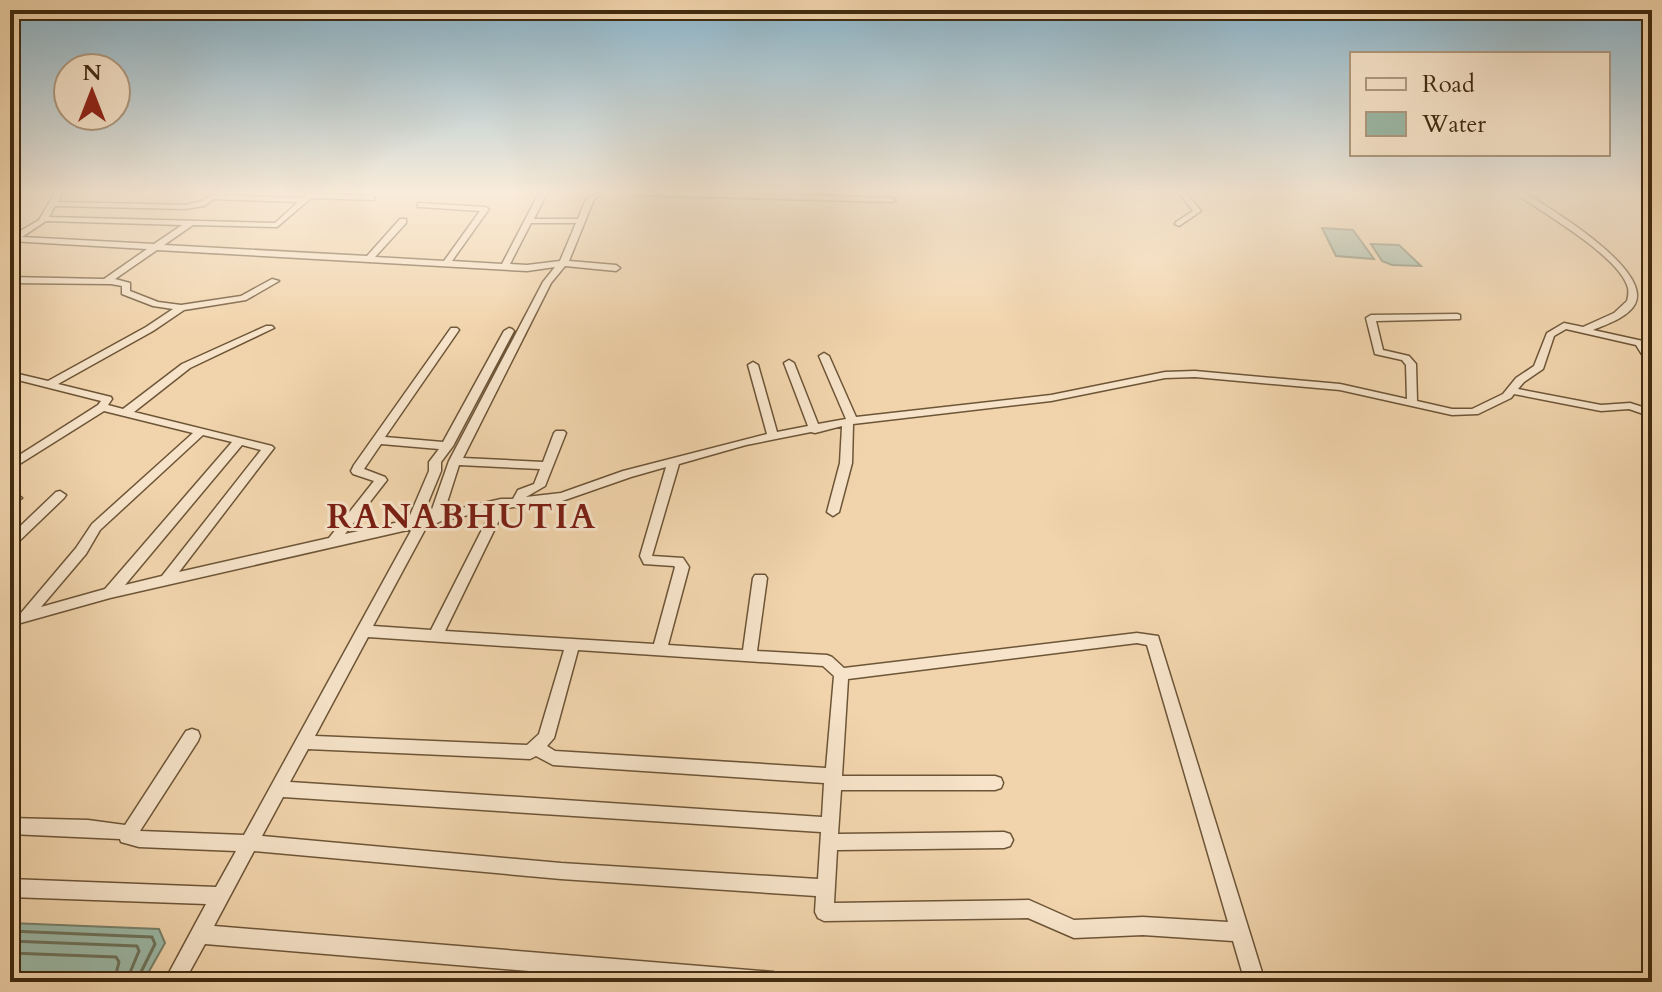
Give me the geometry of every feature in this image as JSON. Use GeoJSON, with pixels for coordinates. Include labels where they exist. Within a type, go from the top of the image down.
{"type":"FeatureCollection","features":[{"type":"Feature","properties":{"kind":"street"},"geometry":{"type":"LineString","coordinates":[[17,239],[368,260],[543,267],[563,263],[616,268]]}},
{"type":"Feature","properties":{"kind":"street"},"geometry":{"type":"LineString","coordinates":[[108,282],[169,239]]}},
{"type":"Feature","properties":{"kind":"street"},"geometry":{"type":"LineString","coordinates":[[368,260],[387,239]]}},
{"type":"Feature","properties":{"kind":"street"},"geometry":{"type":"LineString","coordinates":[[447,263],[464,239]]}},
{"type":"Feature","properties":{"kind":"street"},"geometry":{"type":"LineString","coordinates":[[505,266],[519,239]]}},
{"type":"Feature","properties":{"kind":"street"},"geometry":{"type":"LineString","coordinates":[[174,982],[531,321],[547,282],[563,263],[574,239]]}},
{"type":"Feature","properties":{"kind":"street"},"geometry":{"type":"LineString","coordinates":[[1585,330],[1620,314],[1632,301],[1632,291],[1605,252],[1588,239]]}},
{"type":"Feature","properties":{"kind":"street"},"geometry":{"type":"LineString","coordinates":[[10,280],[127,285],[125,292],[156,304],[181,308],[243,298],[275,281]]}},
{"type":"Feature","properties":{"kind":"street"},"geometry":{"type":"LineString","coordinates":[[51,384],[88,361],[141,337],[181,308]]}},
{"type":"Feature","properties":{"kind":"street"},"geometry":{"type":"LineString","coordinates":[[1412,402],[1411,364],[1405,358],[1378,352],[1371,318],[1457,317]]}},
{"type":"Feature","properties":{"kind":"street"},"geometry":{"type":"LineString","coordinates":[[10,621],[110,593],[501,503],[562,497],[627,474],[773,437],[850,424],[1051,398],[1183,373],[1350,388],[1452,412],[1474,412],[1513,391],[1520,380],[1539,367],[1547,341],[1557,329],[1569,326],[1646,345],[1652,362]]}},
{"type":"Feature","properties":{"kind":"street"},"geometry":{"type":"LineString","coordinates":[[125,413],[186,366],[269,328]]}},
{"type":"Feature","properties":{"kind":"street"},"geometry":{"type":"LineString","coordinates":[[331,544],[378,486],[378,477],[357,471],[454,330]]}},
{"type":"Feature","properties":{"kind":"street"},"geometry":{"type":"LineString","coordinates":[[423,522],[435,462],[509,331]]}},
{"type":"Feature","properties":{"kind":"street"},"geometry":{"type":"LineString","coordinates":[[824,356],[850,424],[845,472],[833,512]]}},
{"type":"Feature","properties":{"kind":"street"},"geometry":{"type":"LineString","coordinates":[[789,363],[815,430]]}},
{"type":"Feature","properties":{"kind":"street"},"geometry":{"type":"LineString","coordinates":[[753,365],[773,437]]}},
{"type":"Feature","properties":{"kind":"street"},"geometry":{"type":"LineString","coordinates":[[10,375],[105,396],[107,399],[102,407],[10,466]]}},
{"type":"Feature","properties":{"kind":"street"},"geometry":{"type":"LineString","coordinates":[[1513,391],[1601,408],[1630,406],[1652,414]]}},
{"type":"Feature","properties":{"kind":"street"},"geometry":{"type":"LineString","coordinates":[[102,407],[266,446],[268,451],[166,580]]}},
{"type":"Feature","properties":{"kind":"street"},"geometry":{"type":"LineString","coordinates":[[26,616],[81,551],[96,527],[200,432]]}},
{"type":"Feature","properties":{"kind":"street"},"geometry":{"type":"LineString","coordinates":[[517,502],[525,491],[539,486],[560,433]]}},
{"type":"Feature","properties":{"kind":"street"},"geometry":{"type":"LineString","coordinates":[[110,593],[240,440]]}},
{"type":"Feature","properties":{"kind":"street"},"geometry":{"type":"LineString","coordinates":[[378,440],[446,447]]}},
{"type":"Feature","properties":{"kind":"street"},"geometry":{"type":"LineString","coordinates":[[455,461],[547,466]]}},
{"type":"Feature","properties":{"kind":"street"},"geometry":{"type":"LineString","coordinates":[[660,650],[682,567],[674,560],[649,561],[646,556],[673,463]]}},
{"type":"Feature","properties":{"kind":"street"},"geometry":{"type":"LineString","coordinates":[[13,537],[60,495]]}},
{"type":"Feature","properties":{"kind":"street"},"geometry":{"type":"LineString","coordinates":[[435,636],[501,503]]}},
{"type":"Feature","properties":{"kind":"street"},"geometry":{"type":"LineString","coordinates":[[749,655],[760,578]]}},
{"type":"Feature","properties":{"kind":"street"},"geometry":{"type":"LineString","coordinates":[[362,631],[827,661],[841,674],[1137,638],[1153,640],[1255,982]]}},
{"type":"Feature","properties":{"kind":"street"},"geometry":{"type":"LineString","coordinates":[[538,749],[554,716],[572,645]]}},
{"type":"Feature","properties":{"kind":"street"},"geometry":{"type":"LineString","coordinates":[[841,674],[824,912],[1029,909],[1074,929],[1143,926],[1241,932]]}},
{"type":"Feature","properties":{"kind":"street"},"geometry":{"type":"LineString","coordinates":[[127,836],[192,736]]}},
{"type":"Feature","properties":{"kind":"street"},"geometry":{"type":"LineString","coordinates":[[303,742],[516,752],[538,749],[553,758],[833,780],[995,783]]}},
{"type":"Feature","properties":{"kind":"street"},"geometry":{"type":"LineString","coordinates":[[279,789],[829,833],[1004,840]]}},
{"type":"Feature","properties":{"kind":"street"},"geometry":{"type":"LineString","coordinates":[[10,826],[88,828],[121,831],[127,836],[251,843],[561,871],[825,888]]}},
{"type":"Feature","properties":{"kind":"street"},"geometry":{"type":"LineString","coordinates":[[10,888],[222,896]]}},
{"type":"Feature","properties":{"kind":"street"},"geometry":{"type":"LineString","coordinates":[[201,934],[773,982]]}},
{"type":"Feature","properties":{"kind":"water"},"geometry":{"type":"Polygon","coordinates":[[[1328,239],[1360,239],[1374,259],[1336,256],[1328,239]]]}},
{"type":"Feature","properties":{"kind":"water"},"geometry":{"type":"Polygon","coordinates":[[[1371,244],[1399,245],[1421,266],[1392,265],[1382,261],[1371,244]]]}},
{"type":"Feature","properties":{"kind":"water"},"geometry":{"type":"Polygon","coordinates":[[[10,923],[159,929],[165,943],[143,982],[10,982],[10,923]]]}},
{"type":"Feature","properties":{"kind":"district","name":"RANABHUTIA"},"geometry":{"type":"Point","coordinates":[462,516]}}]}
